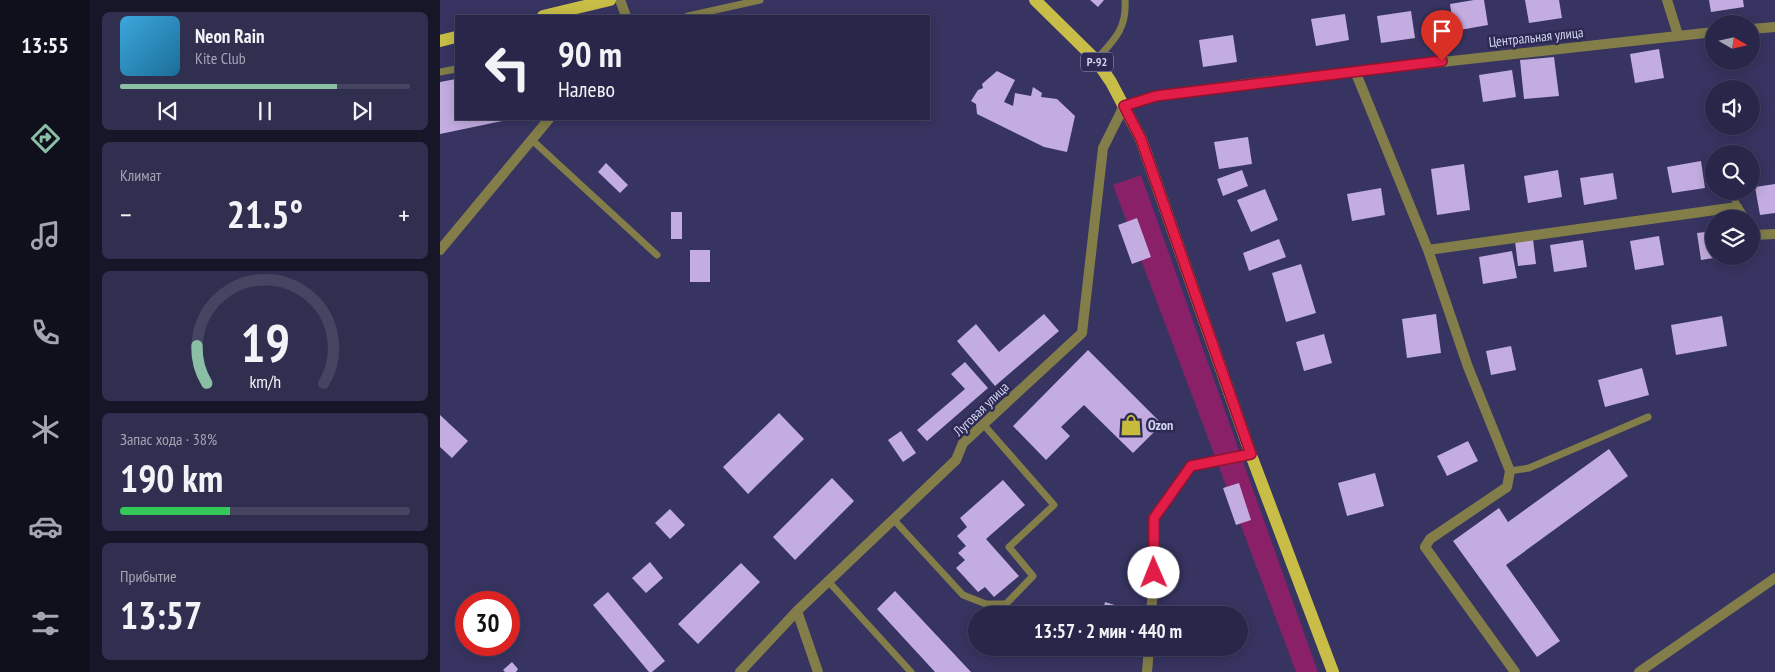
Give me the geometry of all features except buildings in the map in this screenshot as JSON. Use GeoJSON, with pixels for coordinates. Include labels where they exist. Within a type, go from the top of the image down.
{"type":"FeatureCollection","features":[{"type":"Feature","properties":{"kind":"main road"},"geometry":{"type":"LineString","coordinates":[[547,15],[610,0]]}},
{"type":"Feature","properties":{"kind":"main road","name":"Р-92"},"geometry":{"type":"LineString","coordinates":[[1035,0],[1096,60],[1111,82],[1141,139],[1251,454],[1333,672]]}},
{"type":"Feature","properties":{"kind":"main road"},"geometry":{"type":"LineString","coordinates":[[440,41],[455,37]]}},
{"type":"Feature","properties":{"kind":"street"},"geometry":{"type":"LineString","coordinates":[[620,0],[626,15]]}},
{"type":"Feature","properties":{"kind":"street"},"geometry":{"type":"LineString","coordinates":[[1667,0],[1678,35]]}},
{"type":"Feature","properties":{"kind":"street"},"geometry":{"type":"LineString","coordinates":[[1760,28],[1775,27]]}},
{"type":"Feature","properties":{"kind":"street","name":"Центральная улица"},"geometry":{"type":"LineString","coordinates":[[1124,106],[1156,96],[1355,71],[1705,33]]}},
{"type":"Feature","properties":{"kind":"street"},"geometry":{"type":"LineString","coordinates":[[1355,71],[1428,250],[1468,367],[1510,470],[1507,487],[1430,539],[1425,547],[1515,672]]}},
{"type":"Feature","properties":{"kind":"street","name":"Луговая улица"},"geometry":{"type":"LineString","coordinates":[[740,672],[797,611],[956,460],[963,443],[1082,333],[1104,148],[1124,106]]}},
{"type":"Feature","properties":{"kind":"street"},"geometry":{"type":"LineString","coordinates":[[440,250],[548,120]]}},
{"type":"Feature","properties":{"kind":"street"},"geometry":{"type":"LineString","coordinates":[[1428,250],[1737,207],[1739,210]]}},
{"type":"Feature","properties":{"kind":"street"},"geometry":{"type":"LineString","coordinates":[[1760,235],[1775,234]]}},
{"type":"Feature","properties":{"kind":"street"},"geometry":{"type":"LineString","coordinates":[[1152,606],[1154,518],[1191,466],[1251,454]]}},
{"type":"Feature","properties":{"kind":"street"},"geometry":{"type":"LineString","coordinates":[[1639,672],[1773,582]]}},
{"type":"Feature","properties":{"kind":"street"},"geometry":{"type":"LineString","coordinates":[[797,611],[818,672]]}},
{"type":"Feature","properties":{"kind":"street"},"geometry":{"type":"LineString","coordinates":[[1147,672],[1148,656]]}},
{"type":"Feature","properties":{"kind":"lane"},"geometry":{"type":"LineString","coordinates":[[692,15],[760,0]]}},
{"type":"Feature","properties":{"kind":"lane"},"geometry":{"type":"LineString","coordinates":[[1096,60],[1121,32],[1126,12],[1125,0]]}},
{"type":"Feature","properties":{"kind":"lane"},"geometry":{"type":"LineString","coordinates":[[440,72],[455,69]]}},
{"type":"Feature","properties":{"kind":"lane"},"geometry":{"type":"LineString","coordinates":[[532,140],[657,255]]}},
{"type":"Feature","properties":{"kind":"lane"},"geometry":{"type":"LineString","coordinates":[[1735,200],[1737,207]]}},
{"type":"Feature","properties":{"kind":"lane"},"geometry":{"type":"LineString","coordinates":[[1510,470],[1529,468],[1648,417]]}},
{"type":"Feature","properties":{"kind":"lane"},"geometry":{"type":"LineString","coordinates":[[894,520],[963,595],[986,604],[1006,604],[1033,576],[1009,547],[1054,505],[983,424]]}},
{"type":"Feature","properties":{"kind":"lane"},"geometry":{"type":"LineString","coordinates":[[828,581],[911,672]]}},
{"type":"Feature","properties":{"kind":"shaded area"},"geometry":{"type":"Polygon","coordinates":[[[1141,175],[1318,672],[1296,672],[1113,185],[1141,175]]]}},
{"type":"Feature","properties":{"kind":"place","name":"Ozon"},"geometry":{"type":"Point","coordinates":[1131,425]}},
{"type":"Feature","properties":{"kind":"route"},"geometry":{"type":"LineString","coordinates":[[1154,573],[1154,518],[1191,466],[1251,454],[1141,139],[1124,106],[1156,96],[1442,61]]}}]}
